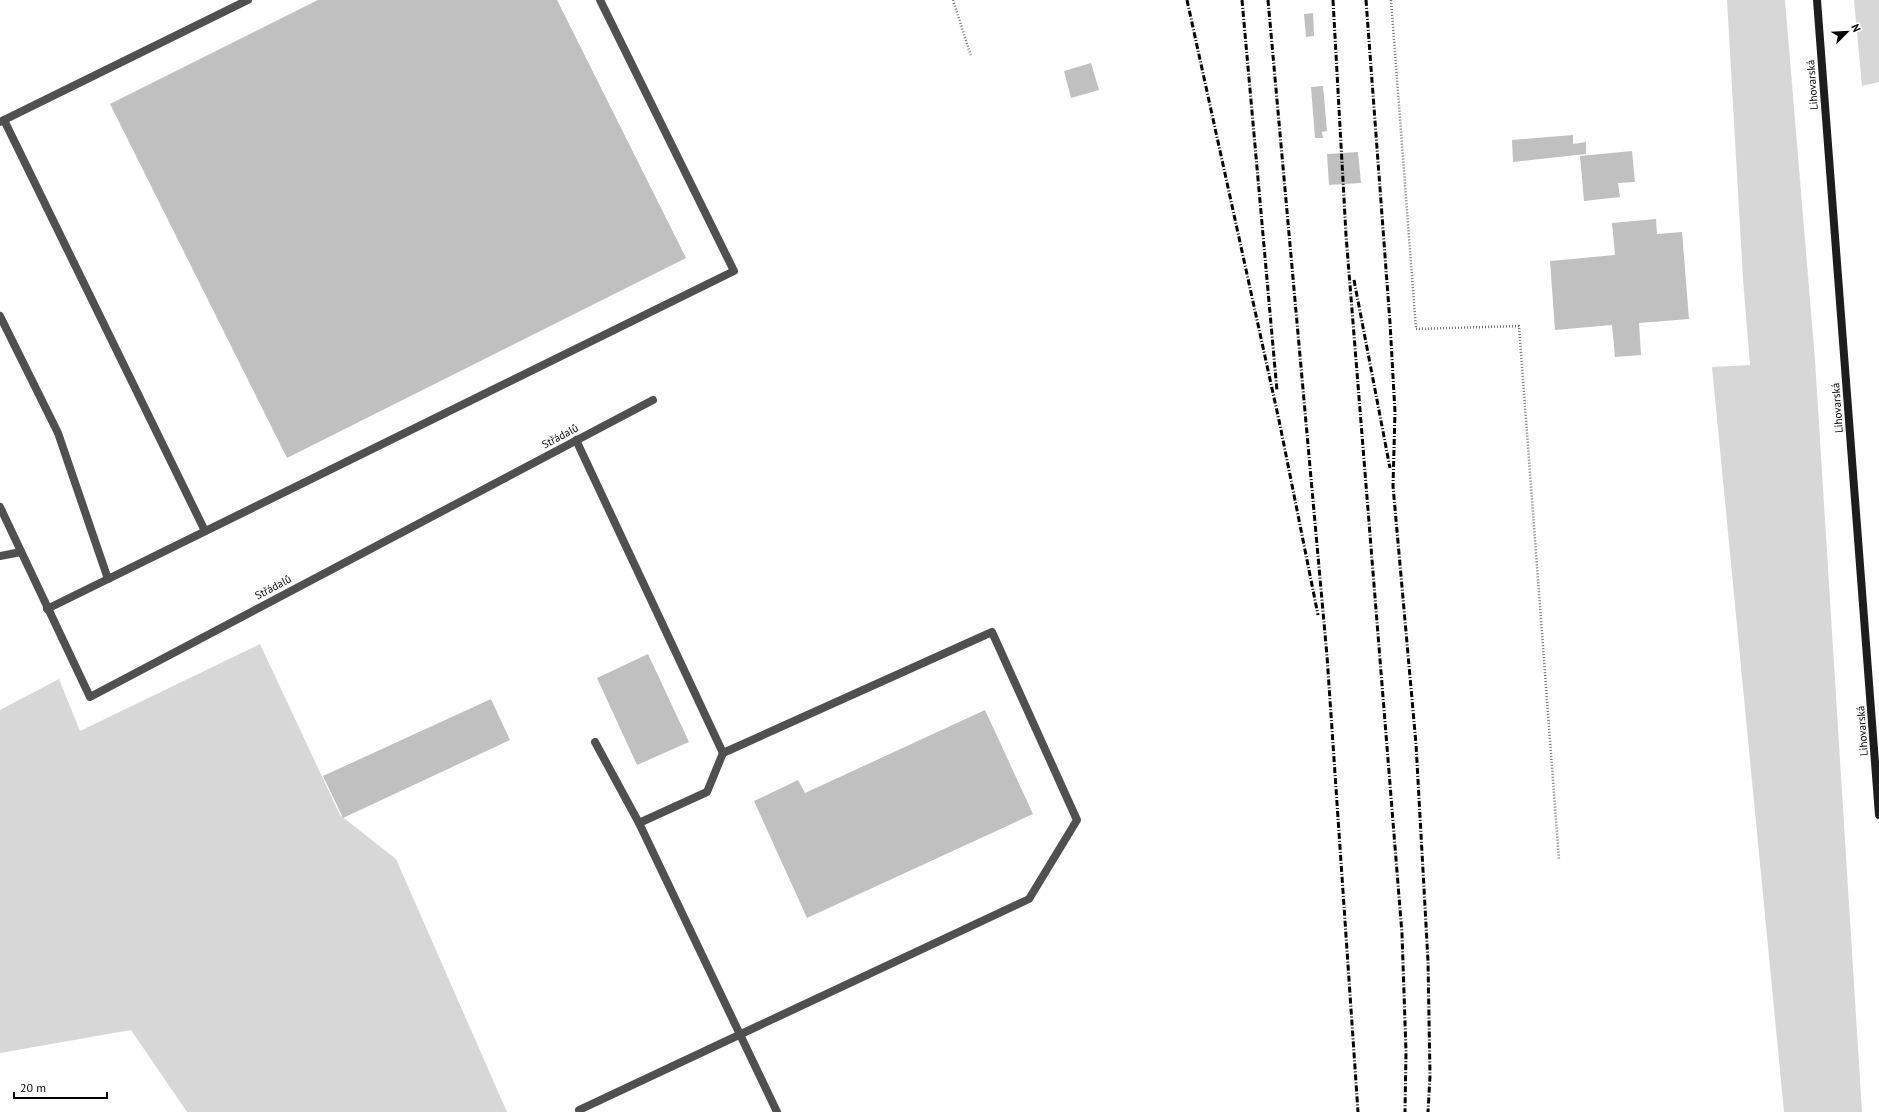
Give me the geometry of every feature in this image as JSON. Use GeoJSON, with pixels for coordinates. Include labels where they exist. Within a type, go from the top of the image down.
{"type":"FeatureCollection","features":[{"type":"Feature","properties":{"kind":"street"},"geometry":{"type":"LineString","coordinates":[[205,531],[2,121],[248,0]]}},
{"type":"Feature","properties":{"kind":"street"},"geometry":{"type":"LineString","coordinates":[[47,609],[734,271],[600,0]]}},
{"type":"Feature","properties":{"kind":"street","name":"Lihovarská"},"geometry":{"type":"LineString","coordinates":[[1817,0],[1879,815]]}},
{"type":"Feature","properties":{"kind":"street"},"geometry":{"type":"LineString","coordinates":[[0,316],[58,433],[108,579]]}},
{"type":"Feature","properties":{"kind":"street","name":"Střádalů"},"geometry":{"type":"LineString","coordinates":[[0,507],[90,697],[653,400]]}},
{"type":"Feature","properties":{"kind":"street"},"geometry":{"type":"LineString","coordinates":[[576,440],[723,753]]}},
{"type":"Feature","properties":{"kind":"street"},"geometry":{"type":"LineString","coordinates":[[0,556],[21,552]]}},
{"type":"Feature","properties":{"kind":"street"},"geometry":{"type":"LineString","coordinates":[[579,1110],[1029,899],[1077,820],[992,632],[723,753],[707,792],[640,823]]}},
{"type":"Feature","properties":{"kind":"street"},"geometry":{"type":"LineString","coordinates":[[595,742],[640,823],[777,1112]]}},
{"type":"Feature","properties":{"kind":"path"},"geometry":{"type":"LineString","coordinates":[[953,0],[971,56]]}},
{"type":"Feature","properties":{"kind":"path"},"geometry":{"type":"LineString","coordinates":[[1391,0],[1416,329],[1519,326],[1559,860]]}},
{"type":"Feature","properties":{"kind":"shaded area"},"geometry":{"type":"Polygon","coordinates":[[[1727,0],[1785,0],[1815,360],[1862,1112],[1784,1112],[1712,367],[1750,365],[1743,279],[1727,0]]]}},
{"type":"Feature","properties":{"kind":"shaded area"},"geometry":{"type":"Polygon","coordinates":[[[1854,0],[1879,0],[1879,82],[1862,86],[1854,0]]]}},
{"type":"Feature","properties":{"kind":"shaded area"},"geometry":{"type":"Polygon","coordinates":[[[260,644],[340,815],[396,859],[507,1112],[187,1112],[131,1030],[0,1053],[0,710],[59,679],[80,731],[260,644]]]}},
{"type":"Feature","properties":{"kind":"building"},"geometry":{"type":"Polygon","coordinates":[[[318,0],[557,0],[686,258],[287,458],[110,104],[318,0]]]}},
{"type":"Feature","properties":{"kind":"building"},"geometry":{"type":"Polygon","coordinates":[[[1313,13],[1314,36],[1306,37],[1304,14],[1313,13]]]}},
{"type":"Feature","properties":{"kind":"building"},"geometry":{"type":"Polygon","coordinates":[[[1091,63],[1099,90],[1071,98],[1064,71],[1091,63]]]}},
{"type":"Feature","properties":{"kind":"building"},"geometry":{"type":"Polygon","coordinates":[[[1323,86],[1327,131],[1322,132],[1323,138],[1315,138],[1311,87],[1323,86]]]}},
{"type":"Feature","properties":{"kind":"building"},"geometry":{"type":"Polygon","coordinates":[[[1573,135],[1573,144],[1586,142],[1586,154],[1513,162],[1512,140],[1573,135]]]}},
{"type":"Feature","properties":{"kind":"building"},"geometry":{"type":"Polygon","coordinates":[[[1632,151],[1635,182],[1618,183],[1620,197],[1584,201],[1580,156],[1632,151]]]}},
{"type":"Feature","properties":{"kind":"building"},"geometry":{"type":"Polygon","coordinates":[[[1358,152],[1361,183],[1329,185],[1327,154],[1358,152]]]}},
{"type":"Feature","properties":{"kind":"building"},"geometry":{"type":"Polygon","coordinates":[[[1656,219],[1657,234],[1682,232],[1689,319],[1639,323],[1641,355],[1615,357],[1612,325],[1555,330],[1550,261],[1615,255],[1612,223],[1656,219]]]}},
{"type":"Feature","properties":{"kind":"building"},"geometry":{"type":"Polygon","coordinates":[[[648,654],[689,742],[637,765],[597,678],[648,654]]]}},
{"type":"Feature","properties":{"kind":"building"},"geometry":{"type":"Polygon","coordinates":[[[491,699],[510,740],[343,818],[323,776],[491,699]]]}},
{"type":"Feature","properties":{"kind":"building"},"geometry":{"type":"Polygon","coordinates":[[[985,710],[1033,814],[807,918],[754,801],[798,780],[805,793],[985,710]]]}},
{"type":"Feature","properties":{"kind":"railway"},"geometry":{"type":"LineString","coordinates":[[1187,0],[1280,425],[1318,615]]}},
{"type":"Feature","properties":{"kind":"railway"},"geometry":{"type":"LineString","coordinates":[[1242,0],[1277,391]]}},
{"type":"Feature","properties":{"kind":"railway"},"geometry":{"type":"LineString","coordinates":[[1268,0],[1327,656],[1358,1112]]}},
{"type":"Feature","properties":{"kind":"railway"},"geometry":{"type":"LineString","coordinates":[[1333,0],[1346,235],[1402,934],[1406,1052],[1405,1112]]}},
{"type":"Feature","properties":{"kind":"railway"},"geometry":{"type":"LineString","coordinates":[[1366,0],[1390,323],[1395,412],[1393,486],[1416,744],[1428,961],[1430,1076],[1428,1112]]}},
{"type":"Feature","properties":{"kind":"railway"},"geometry":{"type":"LineString","coordinates":[[1354,280],[1390,468]]}}]}
